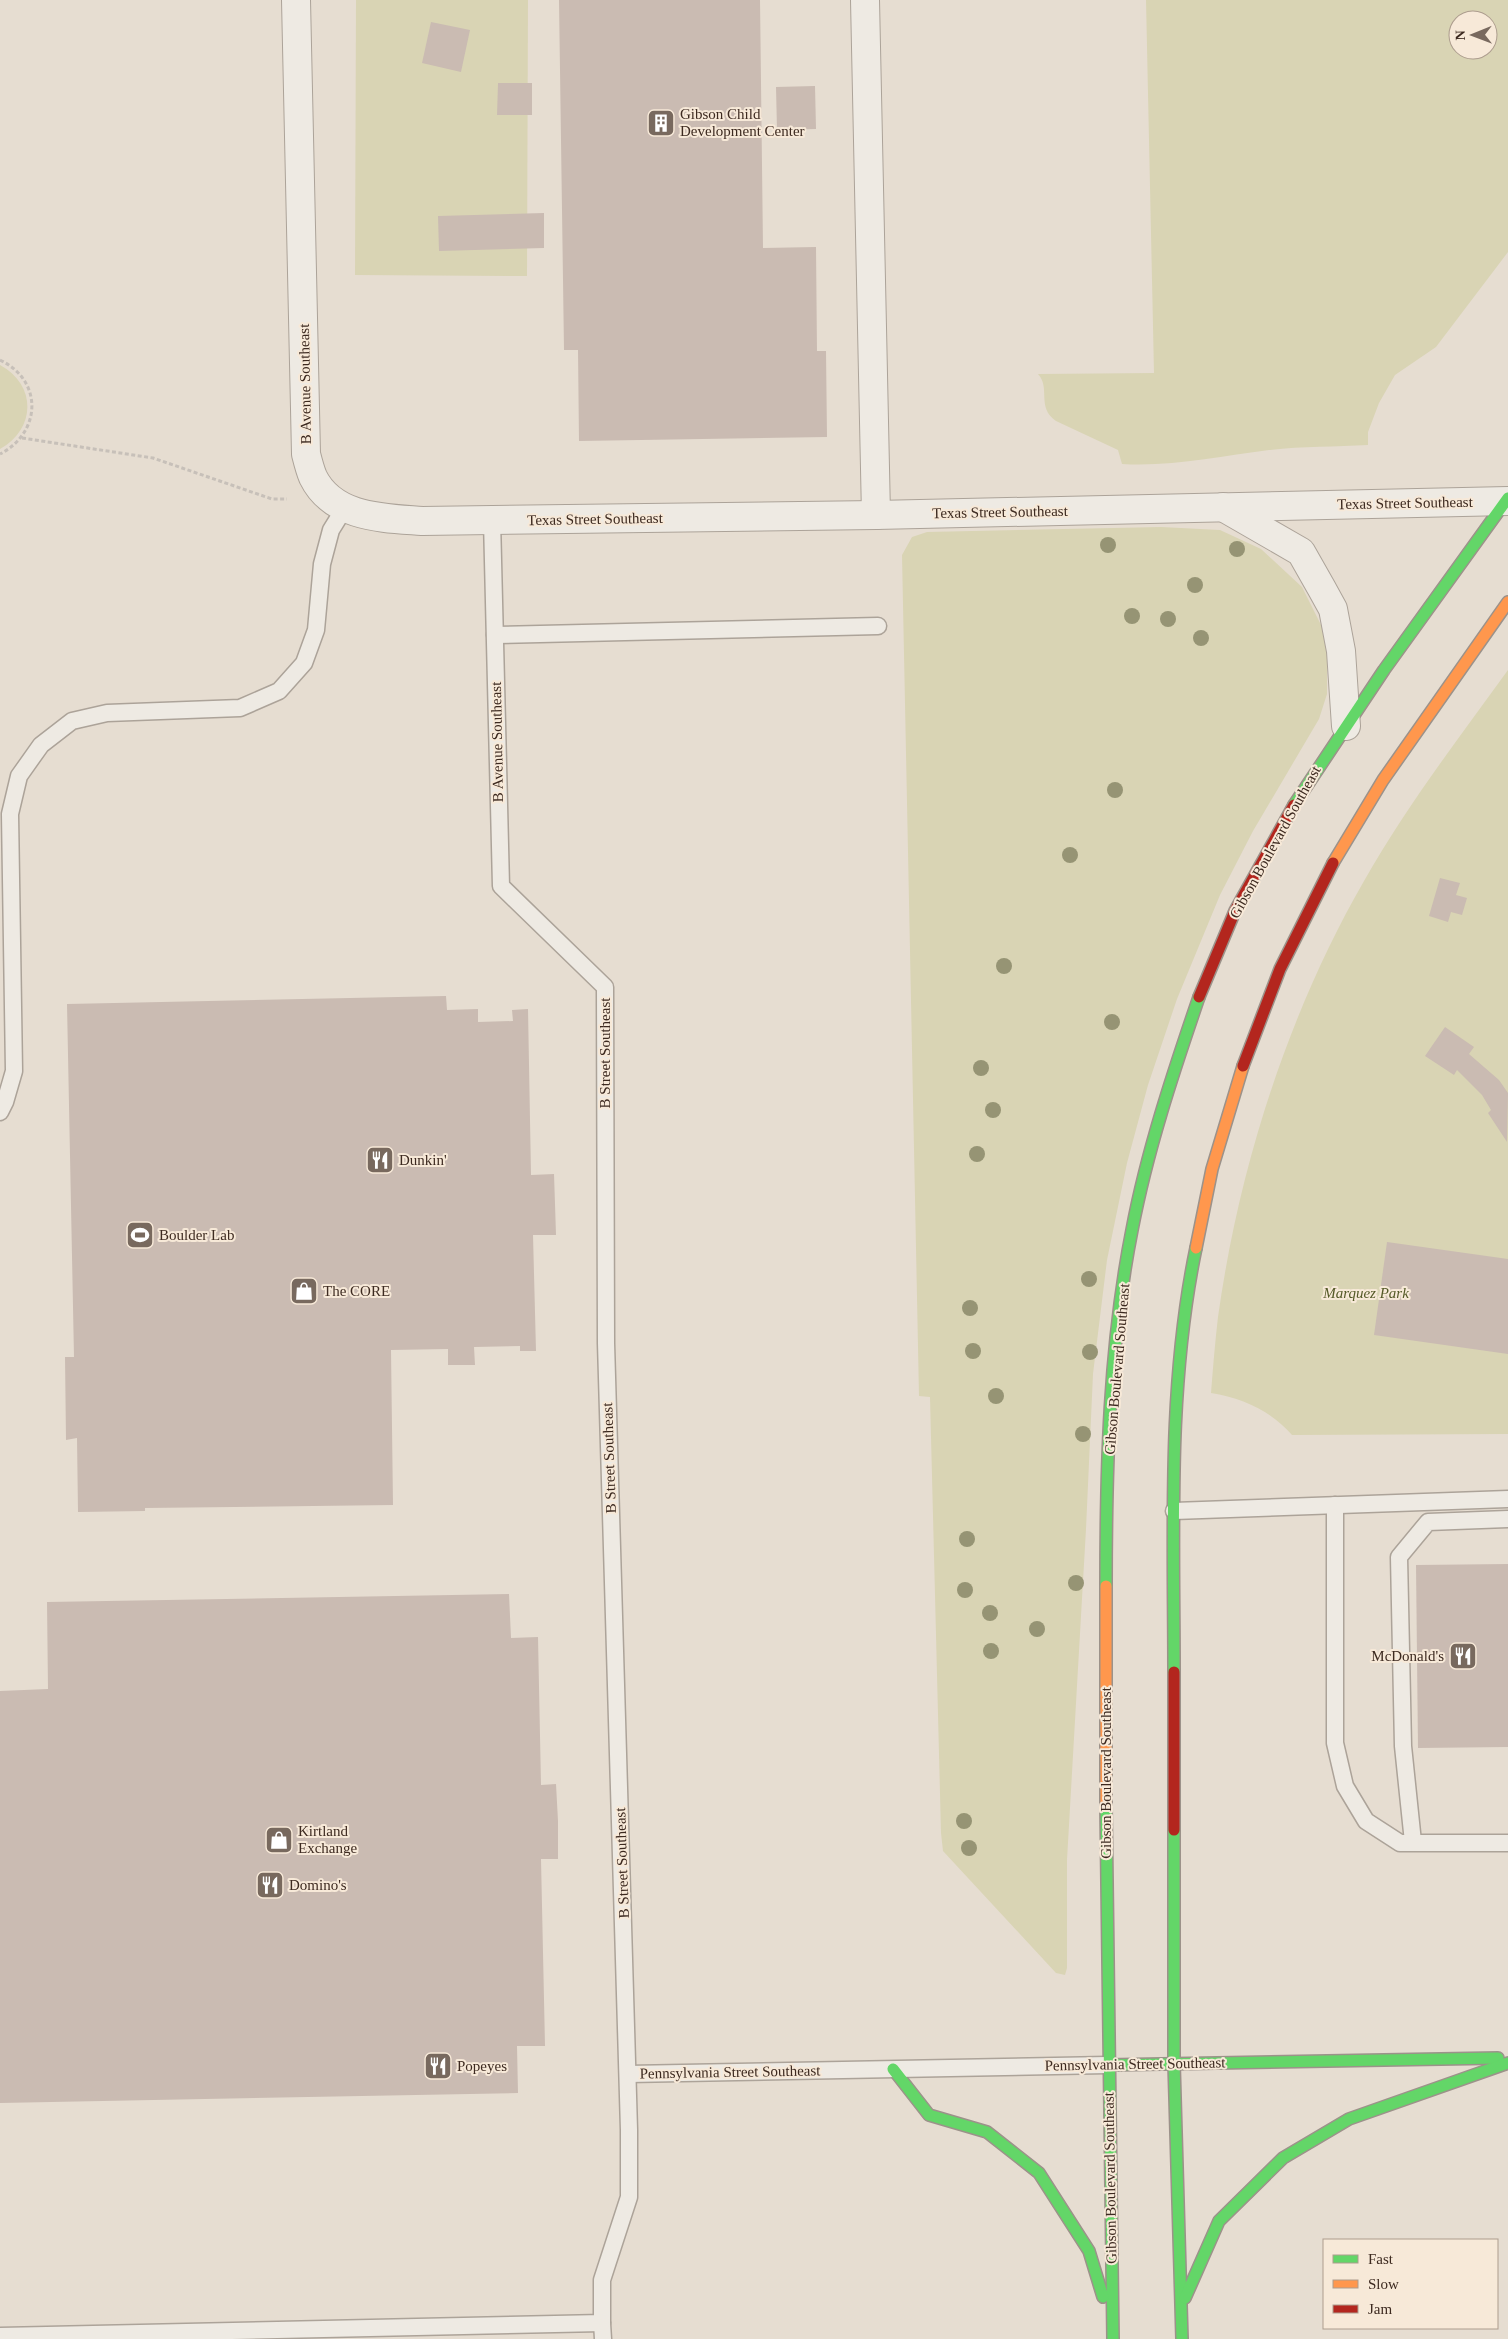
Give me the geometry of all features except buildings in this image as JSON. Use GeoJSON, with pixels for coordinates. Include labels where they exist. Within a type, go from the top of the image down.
{"type":"FeatureCollection","features":[{"type":"Feature","properties":{"kind":"main road","name":"Gibson Boulevard Southeast"},"geometry":{"type":"LineString","coordinates":[[1113,2335],[1107,2065],[1105,1516],[1111,1404],[1127,1255],[1148,1161],[1206,977],[1248,886],[1320,761],[1507,500]]}},
{"type":"Feature","properties":{"kind":"main road"},"geometry":{"type":"LineString","coordinates":[[1182,2339],[1174,2063],[1174,1511],[1177,1389],[1191,1271],[1212,1169],[1240,1076],[1280,969],[1327,873],[1383,780],[1508,602]]}},
{"type":"Feature","properties":{"kind":"main road","name":"Pennsylvania Street Southeast"},"geometry":{"type":"LineString","coordinates":[[1107,2065],[1508,2058]]}},
{"type":"Feature","properties":{"kind":"main road"},"geometry":{"type":"LineString","coordinates":[[1182,2307],[1219,2221],[1283,2158],[1349,2119],[1508,2062]]}},
{"type":"Feature","properties":{"kind":"main road"},"geometry":{"type":"LineString","coordinates":[[893,2069],[929,2115],[987,2132],[1039,2174],[1089,2250],[1113,2335]]}},
{"type":"Feature","properties":{"kind":"street","name":"B Avenue Southeast"},"geometry":{"type":"LineString","coordinates":[[296,0],[306,454],[314,478],[337,504]]}},
{"type":"Feature","properties":{"kind":"street"},"geometry":{"type":"LineString","coordinates":[[865,0],[876,515]]}},
{"type":"Feature","properties":{"kind":"street","name":"Texas Street Southeast"},"geometry":{"type":"LineString","coordinates":[[492,520],[876,515],[1507,500]]}},
{"type":"Feature","properties":{"kind":"street"},"geometry":{"type":"LineString","coordinates":[[337,504],[388,518],[422,521],[492,520]]}},
{"type":"Feature","properties":{"kind":"street"},"geometry":{"type":"LineString","coordinates":[[1223,507],[1301,552],[1322,589],[1332,609],[1341,651],[1346,726]]}},
{"type":"Feature","properties":{"kind":"lane"},"geometry":{"type":"LineString","coordinates":[[0,1112],[5,1102],[14,1071],[10,814],[19,776],[41,745],[72,722],[107,713],[240,708],[279,691],[304,663],[316,630],[322,564],[337,504]]}},
{"type":"Feature","properties":{"kind":"lane","name":"B Avenue Southeast"},"geometry":{"type":"LineString","coordinates":[[492,520],[501,886]]}},
{"type":"Feature","properties":{"kind":"lane"},"geometry":{"type":"LineString","coordinates":[[495,635],[878,626]]}},
{"type":"Feature","properties":{"kind":"lane","name":"B Street Southeast"},"geometry":{"type":"LineString","coordinates":[[501,886],[605,987],[606,1344],[628,2074]]}},
{"type":"Feature","properties":{"kind":"lane"},"geometry":{"type":"LineString","coordinates":[[1174,1511],[1508,1499]]}},
{"type":"Feature","properties":{"kind":"lane"},"geometry":{"type":"LineString","coordinates":[[1335,1505],[1335,1743],[1345,1786],[1366,1820],[1400,1843],[1508,1842]]}},
{"type":"Feature","properties":{"kind":"lane"},"geometry":{"type":"LineString","coordinates":[[1413,1842],[1403,1746],[1399,1557],[1428,1522],[1508,1519]]}},
{"type":"Feature","properties":{"kind":"lane","name":"Pennsylvania Street Southeast"},"geometry":{"type":"LineString","coordinates":[[0,2336],[602,2331],[602,2280],[628,2196],[628,2074],[1107,2065]]}},
{"type":"Feature","properties":{"kind":"path"},"geometry":{"type":"LineString","coordinates":[[0,360],[10,365],[20,375],[28,386],[32,399],[32,413],[29,426],[22,438],[0,454]]}},
{"type":"Feature","properties":{"kind":"path"},"geometry":{"type":"LineString","coordinates":[[22,438],[153,458],[272,499],[337,504]]}},
{"type":"Feature","properties":{"kind":"green space"},"geometry":{"type":"Polygon","coordinates":[[[356,0],[528,0],[527,276],[355,275],[356,0]]]}},
{"type":"Feature","properties":{"kind":"green space"},"geometry":{"type":"Polygon","coordinates":[[[1146,0],[1508,0],[1508,252],[1436,347],[1395,375],[1379,403],[1368,432],[1368,445],[1281,449],[1159,464],[1122,464],[1118,450],[1056,421],[1050,416],[1045,404],[1042,379],[1038,374],[1154,373],[1146,0]]]}},
{"type":"Feature","properties":{"kind":"green space"},"geometry":{"type":"Polygon","coordinates":[[[0,365],[21,384],[26,395],[27,407],[26,419],[20,430],[12,440],[0,449],[0,365]]]}},
{"type":"Feature","properties":{"kind":"green space"},"geometry":{"type":"Polygon","coordinates":[[[1161,527],[1220,530],[1261,549],[1302,587],[1323,629],[1327,653],[1327,694],[1319,719],[1253,831],[1220,895],[1177,999],[1148,1085],[1127,1163],[1107,1260],[1093,1374],[1067,1860],[1067,1968],[1065,1975],[1056,1973],[943,1851],[930,1397],[919,1396],[902,555],[912,537],[927,532],[1161,527]]]}},
{"type":"Feature","properties":{"kind":"green space","name":"Marquez Park"},"geometry":{"type":"Polygon","coordinates":[[[1508,670],[1508,1434],[1292,1435],[1266,1412],[1234,1398],[1211,1393],[1218,1317],[1227,1261],[1253,1148],[1270,1092],[1290,1037],[1337,931],[1364,881],[1397,827],[1508,670]]]}},
{"type":"Feature","properties":{"kind":"traffic: fast"},"geometry":{"type":"LineString","coordinates":[[1294,805],[1384,670],[1508,498]]}},
{"type":"Feature","properties":{"kind":"traffic: fast"},"geometry":{"type":"LineString","coordinates":[[1106,1586],[1110,1407],[1124,1274],[1145,1171],[1170,1083],[1199,997]]}},
{"type":"Feature","properties":{"kind":"traffic: fast"},"geometry":{"type":"LineString","coordinates":[[1174,1672],[1173,1513],[1176,1406],[1180,1353],[1196,1248]]}},
{"type":"Feature","properties":{"kind":"traffic: fast"},"geometry":{"type":"LineString","coordinates":[[1106,1806],[1113,2339]]}},
{"type":"Feature","properties":{"kind":"traffic: fast"},"geometry":{"type":"LineString","coordinates":[[1174,1830],[1174,2063],[1182,2339]]}},
{"type":"Feature","properties":{"kind":"traffic: fast"},"geometry":{"type":"LineString","coordinates":[[1107,2065],[1498,2058]]}},
{"type":"Feature","properties":{"kind":"traffic: fast"},"geometry":{"type":"LineString","coordinates":[[1185,2298],[1219,2221],[1283,2158],[1349,2119],[1508,2063]]}},
{"type":"Feature","properties":{"kind":"traffic: fast"},"geometry":{"type":"LineString","coordinates":[[893,2069],[929,2115],[987,2132],[1039,2173],[1089,2251],[1103,2297]]}},
{"type":"Feature","properties":{"kind":"traffic: slow"},"geometry":{"type":"LineString","coordinates":[[1333,863],[1383,780],[1508,602]]}},
{"type":"Feature","properties":{"kind":"traffic: slow"},"geometry":{"type":"LineString","coordinates":[[1196,1248],[1212,1169],[1243,1066]]}},
{"type":"Feature","properties":{"kind":"traffic: slow"},"geometry":{"type":"LineString","coordinates":[[1106,1586],[1106,1806]]}},
{"type":"Feature","properties":{"kind":"traffic: jam"},"geometry":{"type":"LineString","coordinates":[[1199,997],[1235,911],[1294,805]]}},
{"type":"Feature","properties":{"kind":"traffic: jam"},"geometry":{"type":"LineString","coordinates":[[1243,1066],[1280,969],[1333,863]]}},
{"type":"Feature","properties":{"kind":"traffic: jam"},"geometry":{"type":"LineString","coordinates":[[1174,1672],[1174,1830]]}},
{"type":"Feature","properties":{"kind":"place","name":"Gibson Child Development Center"},"geometry":{"type":"Point","coordinates":[661,123]}},
{"type":"Feature","properties":{"kind":"place","name":"Dunkin'"},"geometry":{"type":"Point","coordinates":[380,1160]}},
{"type":"Feature","properties":{"kind":"place","name":"Boulder Lab"},"geometry":{"type":"Point","coordinates":[140,1235]}},
{"type":"Feature","properties":{"kind":"place","name":"The CORE"},"geometry":{"type":"Point","coordinates":[304,1291]}},
{"type":"Feature","properties":{"kind":"place","name":"McDonald's"},"geometry":{"type":"Point","coordinates":[1463,1656]}},
{"type":"Feature","properties":{"kind":"place","name":"Kirtland Exchange"},"geometry":{"type":"Point","coordinates":[279,1840]}},
{"type":"Feature","properties":{"kind":"place","name":"Domino's"},"geometry":{"type":"Point","coordinates":[270,1885]}},
{"type":"Feature","properties":{"kind":"place","name":"Popeyes"},"geometry":{"type":"Point","coordinates":[438,2066]}}]}
